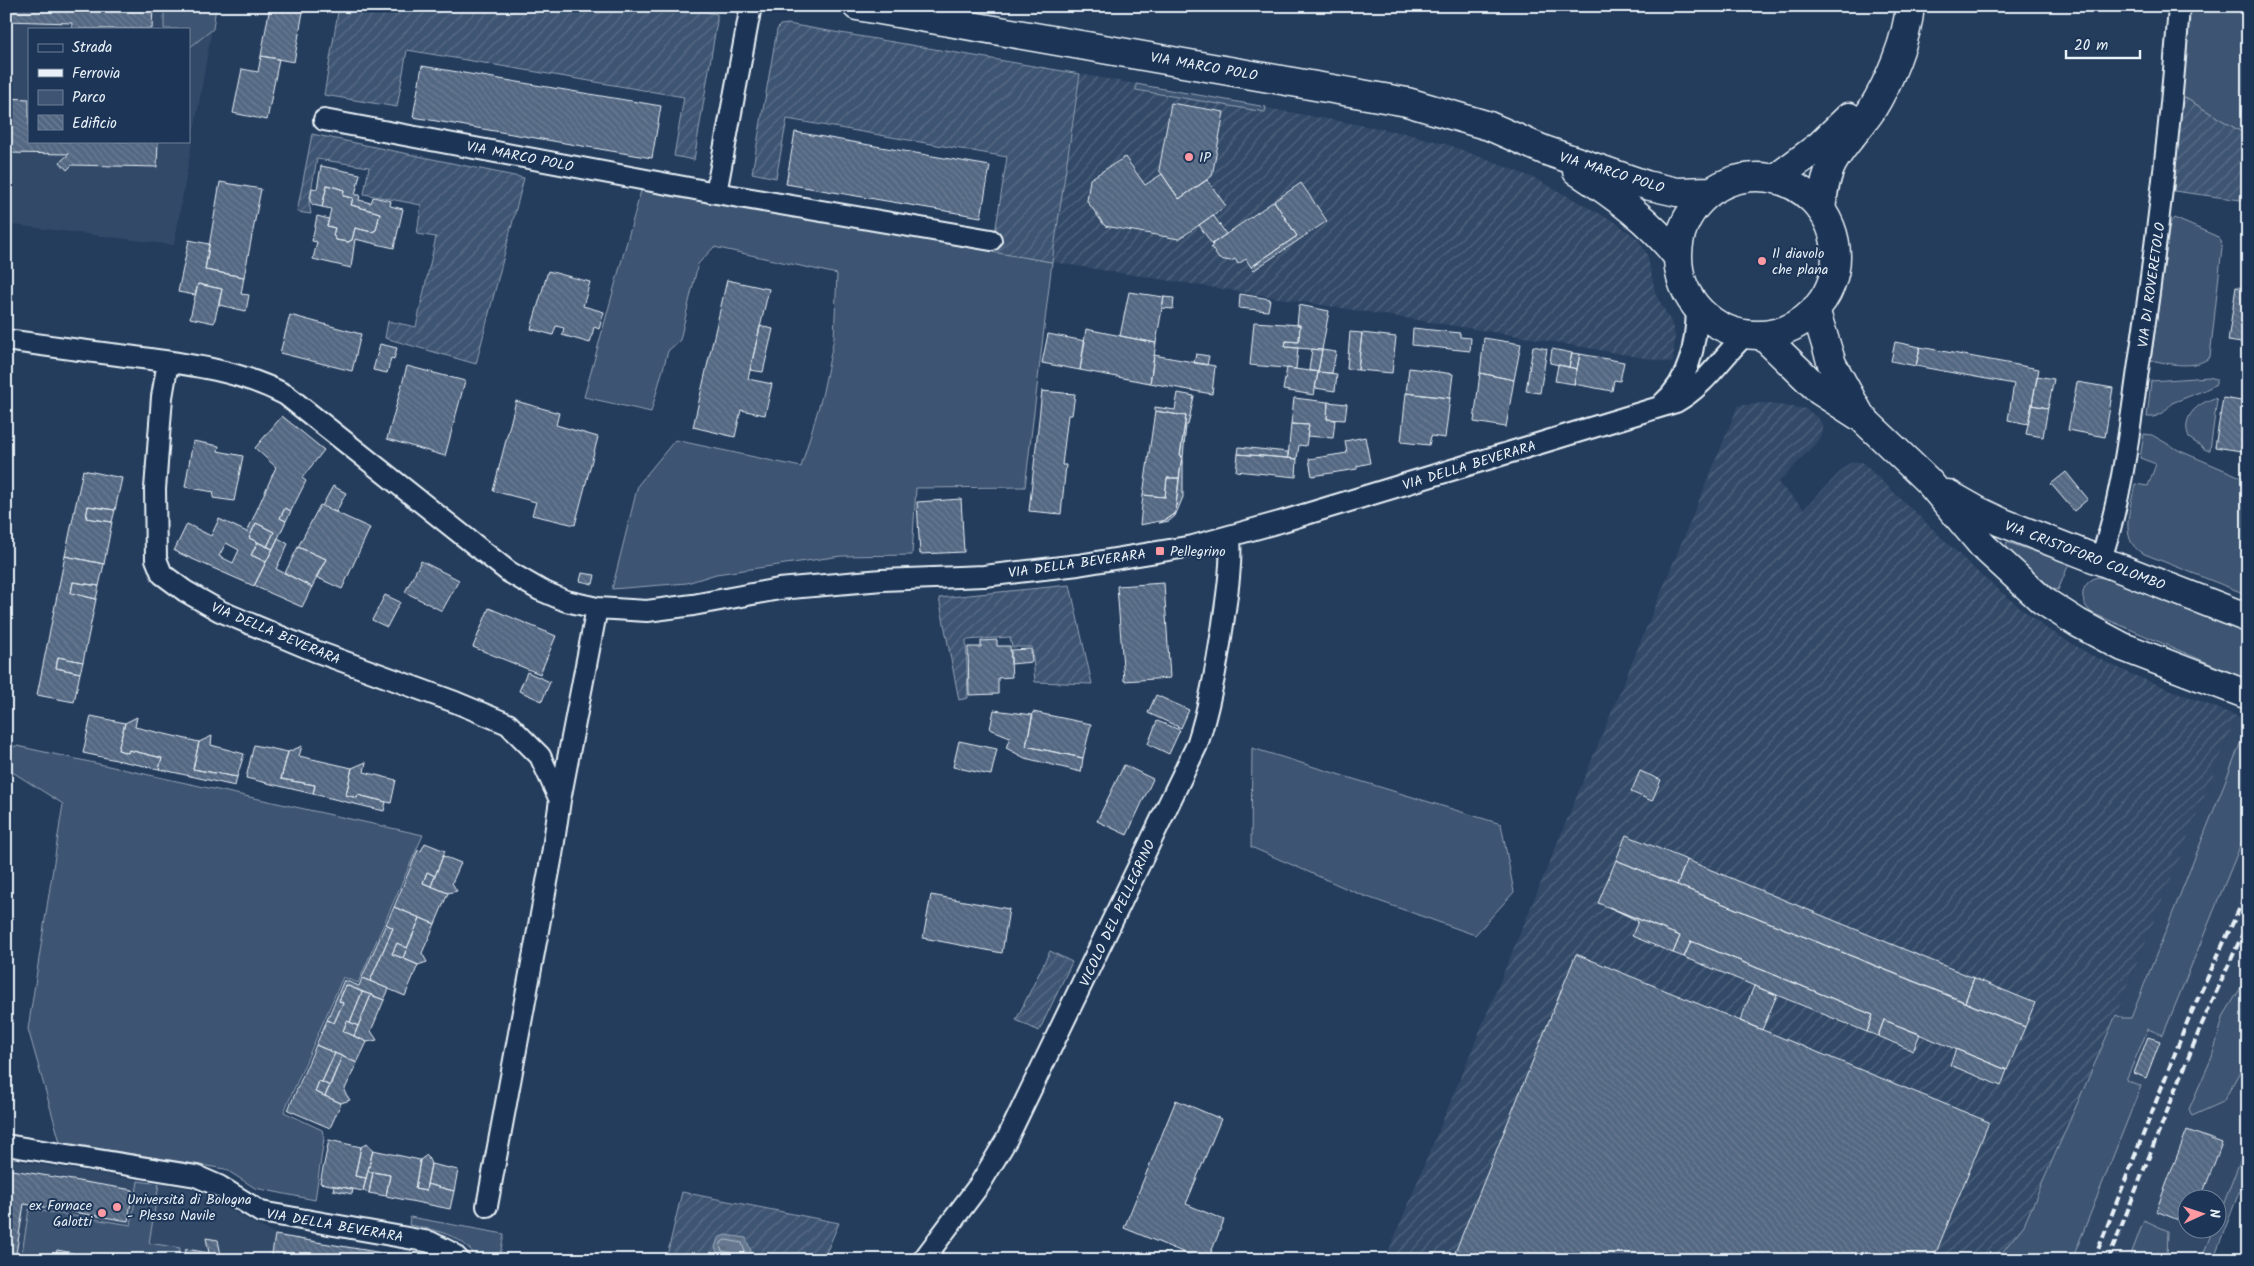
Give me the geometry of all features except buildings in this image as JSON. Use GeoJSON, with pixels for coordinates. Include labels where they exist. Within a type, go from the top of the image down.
{"type":"FeatureCollection","features":[{"type":"Feature","properties":{"kind":"main road","name":"VIA MARCO POLO"},"geometry":{"type":"LineString","coordinates":[[857,6],[1407,102],[1489,126],[1544,150],[1654,187],[1686,192],[1711,191]]}},
{"type":"Feature","properties":{"kind":"main road"},"geometry":{"type":"LineString","coordinates":[[1821,209],[1826,182],[1832,164],[1871,111],[1889,74],[1904,36],[1910,6]]}},
{"type":"Feature","properties":{"kind":"main road"},"geometry":{"type":"LineString","coordinates":[[1775,179],[1819,146],[1889,74]]}},
{"type":"Feature","properties":{"kind":"main road","name":"VIA MARCO POLO"},"geometry":{"type":"LineString","coordinates":[[1544,150],[1579,172],[1646,221],[1660,234],[1677,256]]}},
{"type":"Feature","properties":{"kind":"main road"},"geometry":{"type":"LineString","coordinates":[[1742,178],[1775,179],[1804,191],[1821,209],[1834,236],[1836,256],[1830,286],[1815,309],[1795,326],[1785,330],[1753,334],[1723,328],[1697,309],[1684,288],[1677,256],[1678,240],[1687,218],[1696,204],[1711,191],[1742,178]]}},
{"type":"Feature","properties":{"kind":"main road","name":"VIA CRISTOFORO COLOMBO"},"geometry":{"type":"LineString","coordinates":[[1815,309],[1832,364],[1862,418]]}},
{"type":"Feature","properties":{"kind":"main road","name":"VIA CRISTOFORO COLOMBO"},"geometry":{"type":"LineString","coordinates":[[1753,334],[1820,390],[1862,418],[1928,481],[1996,559],[2024,585],[2064,614],[2122,647],[2248,696]]}},
{"type":"Feature","properties":{"kind":"main road","name":"VIA CRISTOFORO COLOMBO"},"geometry":{"type":"LineString","coordinates":[[1928,481],[1978,512],[2248,618]]}},
{"type":"Feature","properties":{"kind":"street"},"geometry":{"type":"LineString","coordinates":[[716,193],[751,6]]}},
{"type":"Feature","properties":{"kind":"street","name":"VIA DI ROVERETOLO"},"geometry":{"type":"LineString","coordinates":[[2100,561],[2111,529],[2123,464],[2158,235],[2173,94],[2179,6]]}},
{"type":"Feature","properties":{"kind":"street","name":"VIA MARCO POLO"},"geometry":{"type":"LineString","coordinates":[[324,120],[716,193],[991,240]]}},
{"type":"Feature","properties":{"kind":"street"},"geometry":{"type":"LineString","coordinates":[[1660,406],[1675,390],[1692,358],[1696,334],[1697,309]]}},
{"type":"Feature","properties":{"kind":"street","name":"VIA DELLA BEVERARA"},"geometry":{"type":"LineString","coordinates":[[6,340],[168,362],[244,377],[267,385],[286,395],[509,572],[566,601],[597,608],[647,610],[672,609],[779,589],[882,580],[984,576],[1078,565],[1160,551],[1230,536],[1290,520],[1676,402],[1687,396],[1701,384],[1727,352],[1753,334]]}},
{"type":"Feature","properties":{"kind":"street","name":"VIA DELLA BEVERARA"},"geometry":{"type":"LineString","coordinates":[[168,362],[162,397],[155,489],[156,559],[162,574],[185,591],[220,611],[315,651],[455,702],[508,724],[540,756],[560,800]]}},
{"type":"Feature","properties":{"kind":"street","name":"VICOLO DEL PELLEGRINO"},"geometry":{"type":"LineString","coordinates":[[924,1260],[980,1184],[1007,1140],[1197,745],[1212,693],[1220,649],[1229,586],[1230,536]]}},
{"type":"Feature","properties":{"kind":"street"},"geometry":{"type":"LineString","coordinates":[[487,1206],[552,855],[560,800],[597,608]]}},
{"type":"Feature","properties":{"kind":"street","name":"VIA DELLA BEVERARA"},"geometry":{"type":"LineString","coordinates":[[6,1145],[196,1176],[219,1186],[261,1212],[430,1242],[452,1253],[459,1260]]}},
{"type":"Feature","properties":{"kind":"shaded area"},"geometry":{"type":"Polygon","coordinates":[[[6,6],[216,6],[174,245],[6,224],[6,6]]]}},
{"type":"Feature","properties":{"kind":"shaded area"},"geometry":{"type":"Polygon","coordinates":[[[1080,74],[1404,133],[1449,145],[1534,178],[1615,222],[1638,239],[1647,254],[1656,295],[1671,322],[1675,335],[1673,363],[1531,338],[1052,262],[1080,74]]]}},
{"type":"Feature","properties":{"kind":"shaded area"},"geometry":{"type":"Polygon","coordinates":[[[1763,403],[1806,409],[1819,419],[1822,424],[1820,439],[1778,483],[1804,509],[1847,465],[1852,462],[1862,462],[1983,577],[2044,627],[2091,655],[2131,674],[2237,716],[2116,1015],[2024,1225],[1996,1260],[1385,1260],[1738,406],[1763,403]]]}},
{"type":"Feature","properties":{"kind":"shaded area"},"geometry":{"type":"Polygon","coordinates":[[[2237,716],[2248,718],[2248,1140],[2226,1197],[2226,1188],[2176,1188],[2176,1238],[2210,1238],[2201,1260],[1996,1260],[2024,1225],[2116,1015],[2237,716]]]}},
{"type":"Feature","properties":{"kind":"shaded area","name":"Università di Bologna - Plesso Navile"},"geometry":{"type":"Polygon","coordinates":[[[6,1159],[187,1188],[203,1193],[251,1222],[276,1234],[419,1257],[423,1260],[6,1260],[6,1159]]]}},
{"type":"Feature","properties":{"kind":"green space"},"geometry":{"type":"Polygon","coordinates":[[[164,6],[216,6],[213,29],[190,47],[190,28],[164,28],[164,6]]]}},
{"type":"Feature","properties":{"kind":"green space"},"geometry":{"type":"Polygon","coordinates":[[[339,6],[673,6],[717,14],[694,160],[674,156],[684,97],[407,50],[397,107],[324,95],[339,6]]]}},
{"type":"Feature","properties":{"kind":"green space"},"geometry":{"type":"Polygon","coordinates":[[[2188,6],[2243,6],[2248,10],[2248,136],[2182,96],[2188,6]]]}},
{"type":"Feature","properties":{"kind":"green space"},"geometry":{"type":"Polygon","coordinates":[[[788,24],[1080,74],[1052,262],[992,252],[1007,157],[787,119],[776,178],[752,173],[777,30],[780,25],[788,24]]]}},
{"type":"Feature","properties":{"kind":"green space"},"geometry":{"type":"Polygon","coordinates":[[[1136,84],[1266,107],[1265,112],[1136,90],[1136,84]]]}},
{"type":"Feature","properties":{"kind":"green space"},"geometry":{"type":"Polygon","coordinates":[[[2182,96],[2248,136],[2248,201],[2174,191],[2182,96]]]}},
{"type":"Feature","properties":{"kind":"green space"},"geometry":{"type":"Polygon","coordinates":[[[312,134],[524,178],[476,364],[385,338],[388,321],[416,327],[436,237],[417,234],[421,205],[364,194],[369,167],[317,159],[309,202],[311,214],[297,212],[312,134]]]}},
{"type":"Feature","properties":{"kind":"green space"},"geometry":{"type":"Polygon","coordinates":[[[642,187],[1052,262],[1025,487],[916,488],[912,555],[841,556],[716,574],[687,583],[612,589],[638,485],[675,440],[801,467],[822,396],[834,338],[837,274],[714,247],[698,264],[680,340],[668,351],[651,412],[584,397],[642,187]]]}},
{"type":"Feature","properties":{"kind":"green space"},"geometry":{"type":"Polygon","coordinates":[[[2174,218],[2216,236],[2221,241],[2222,247],[2210,357],[2197,364],[2182,365],[2151,360],[2170,223],[2174,218]]]}},
{"type":"Feature","properties":{"kind":"green space"},"geometry":{"type":"Polygon","coordinates":[[[2209,377],[2216,379],[2216,384],[2172,403],[2163,413],[2154,417],[2147,417],[2151,381],[2209,377]]]}},
{"type":"Feature","properties":{"kind":"green space"},"geometry":{"type":"Polygon","coordinates":[[[2215,398],[2217,400],[2210,450],[2206,450],[2189,438],[2187,424],[2192,412],[2196,408],[2215,398]]]}},
{"type":"Feature","properties":{"kind":"green space"},"geometry":{"type":"Polygon","coordinates":[[[2144,434],[2152,435],[2180,451],[2248,480],[2248,595],[2142,553],[2130,540],[2128,522],[2135,484],[2148,486],[2156,464],[2140,458],[2144,434]]]}},
{"type":"Feature","properties":{"kind":"green space"},"geometry":{"type":"Polygon","coordinates":[[[2007,542],[2069,564],[2058,590],[2053,589],[2007,550],[2007,542]]]}},
{"type":"Feature","properties":{"kind":"green space"},"geometry":{"type":"Polygon","coordinates":[[[2097,577],[2109,579],[2248,632],[2248,680],[2092,613],[2085,604],[2083,594],[2087,584],[2097,577]]]}},
{"type":"Feature","properties":{"kind":"green space"},"geometry":{"type":"Polygon","coordinates":[[[1070,585],[1092,684],[1035,682],[1032,647],[1012,647],[1010,637],[966,640],[968,698],[959,700],[939,598],[1070,585]]]}},
{"type":"Feature","properties":{"kind":"green space"},"geometry":{"type":"Polygon","coordinates":[[[2248,724],[2248,827],[2163,1035],[2148,1029],[2126,1080],[2141,1086],[2072,1260],[1996,1260],[2024,1225],[2116,1015],[2123,1018],[2131,1018],[2248,724]]]}},
{"type":"Feature","properties":{"kind":"green space"},"geometry":{"type":"Polygon","coordinates":[[[17,746],[423,835],[358,983],[343,977],[284,1112],[322,1130],[324,1138],[315,1200],[255,1188],[225,1169],[60,1142],[28,1029],[63,804],[6,768],[6,747],[17,746]]]}},
{"type":"Feature","properties":{"kind":"green space"},"geometry":{"type":"Polygon","coordinates":[[[1252,748],[1501,824],[1514,892],[1475,935],[1359,894],[1251,847],[1252,748]]]}},
{"type":"Feature","properties":{"kind":"green space"},"geometry":{"type":"Polygon","coordinates":[[[1050,951],[1072,962],[1039,1031],[1016,1020],[1050,951]]]}},
{"type":"Feature","properties":{"kind":"green space"},"geometry":{"type":"Polygon","coordinates":[[[2248,976],[2248,1057],[2223,1102],[2192,1116],[2189,1109],[2212,1057],[2224,1015],[2248,976]]]}},
{"type":"Feature","properties":{"kind":"green space"},"geometry":{"type":"Polygon","coordinates":[[[2248,1140],[2248,1169],[2226,1226],[2226,1197],[2248,1140]]]}},
{"type":"Feature","properties":{"kind":"green space"},"geometry":{"type":"Polygon","coordinates":[[[138,1181],[159,1184],[149,1243],[180,1248],[178,1260],[21,1260],[29,1209],[131,1225],[138,1181]]]}},
{"type":"Feature","properties":{"kind":"green space"},"geometry":{"type":"Polygon","coordinates":[[[682,1192],[839,1223],[823,1260],[666,1260],[682,1192]]]}},
{"type":"Feature","properties":{"kind":"green space"},"geometry":{"type":"Polygon","coordinates":[[[410,1217],[504,1234],[499,1260],[478,1260],[465,1244],[456,1239],[438,1231],[409,1225],[410,1217]]]}},
{"type":"Feature","properties":{"kind":"green space"},"geometry":{"type":"Polygon","coordinates":[[[2144,1220],[2168,1231],[2167,1256],[2173,1260],[2129,1260],[2144,1220]]]}},
{"type":"Feature","properties":{"kind":"green space"},"geometry":{"type":"Polygon","coordinates":[[[2210,1238],[2221,1238],[2213,1260],[2201,1260],[2210,1238]]]}},
{"type":"Feature","properties":{"kind":"water"},"geometry":{"type":"Polygon","coordinates":[[[725,1235],[746,1238],[751,1251],[749,1256],[739,1260],[718,1255],[715,1247],[718,1238],[725,1235]]]}},
{"type":"Feature","properties":{"kind":"railway"},"geometry":{"type":"LineString","coordinates":[[2094,1260],[2188,1020],[2248,890]]}},
{"type":"Feature","properties":{"kind":"railway"},"geometry":{"type":"LineString","coordinates":[[2108,1260],[2201,1026],[2248,922]]}},
{"type":"Feature","properties":{"kind":"place","name":"IP"},"geometry":{"type":"Point","coordinates":[1189,157]}},
{"type":"Feature","properties":{"kind":"place","name":"Il diavolo che plana"},"geometry":{"type":"Point","coordinates":[1762,261]}},
{"type":"Feature","properties":{"kind":"place","name":"Pellegrino"},"geometry":{"type":"Point","coordinates":[1160,551]}},
{"type":"Feature","properties":{"kind":"place","name":"Università di Bologna - Plesso Navile"},"geometry":{"type":"Point","coordinates":[117,1207]}},
{"type":"Feature","properties":{"kind":"place","name":"ex Fornace Galotti"},"geometry":{"type":"Point","coordinates":[102,1213]}}]}
